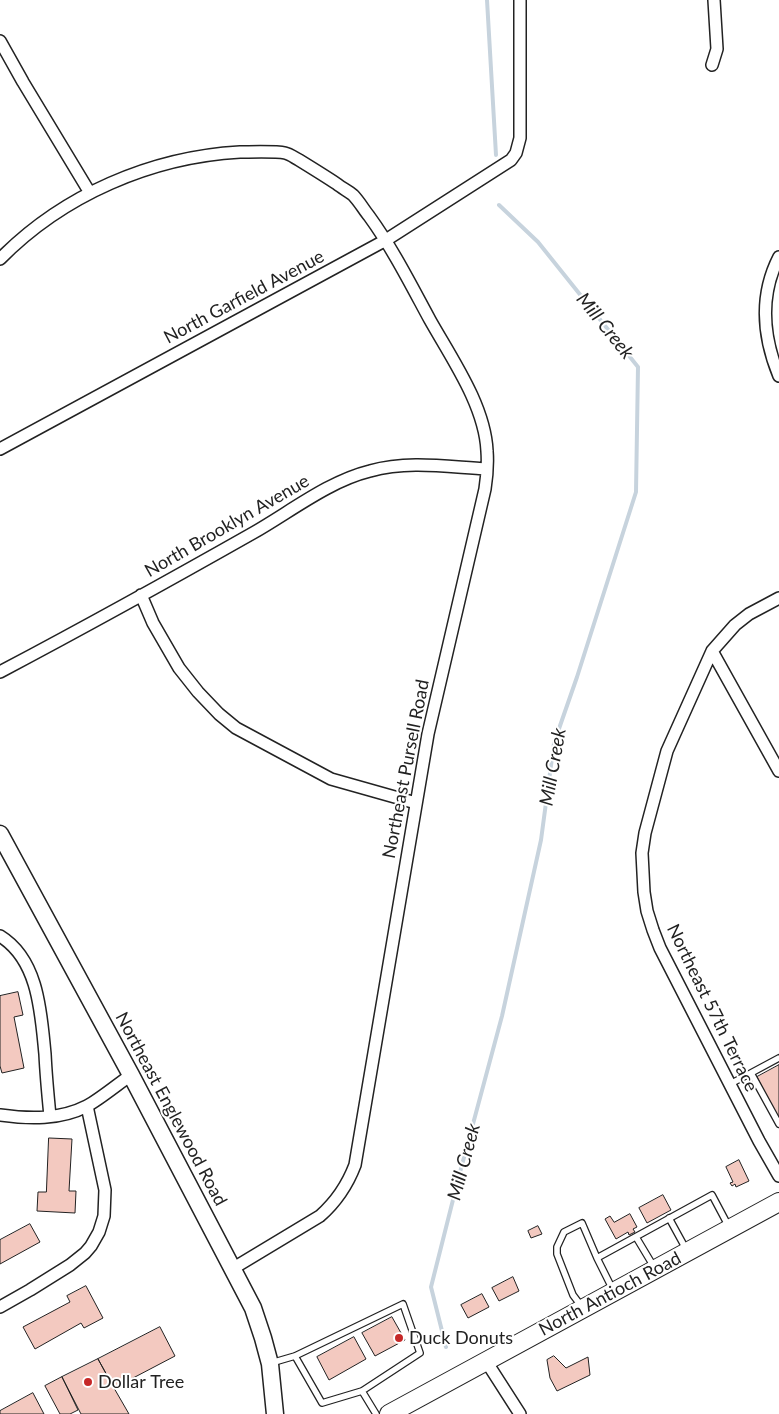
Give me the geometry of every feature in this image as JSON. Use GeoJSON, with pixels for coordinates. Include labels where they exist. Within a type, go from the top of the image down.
{"type":"FeatureCollection","features":[{"type":"Feature","properties":{"kind":"main road","name":"Northeast Englewood Road"},"geometry":{"type":"LineString","coordinates":[[0,834],[131,1075],[253,1308],[270,1364],[276,1414]]}},
{"type":"Feature","properties":{"kind":"main road","name":"North Antioch Road"},"geometry":{"type":"LineString","coordinates":[[389,1414],[779,1202]]}},
{"type":"Feature","properties":{"kind":"street","name":"North Garfield Avenue"},"geometry":{"type":"LineString","coordinates":[[0,449],[386,240],[511,160],[516,153],[520,138],[520,0]]}},
{"type":"Feature","properties":{"kind":"street"},"geometry":{"type":"LineString","coordinates":[[712,65],[717,49],[714,0]]}},
{"type":"Feature","properties":{"kind":"street"},"geometry":{"type":"LineString","coordinates":[[0,41],[90,193]]}},
{"type":"Feature","properties":{"kind":"street","name":"Northeast Pursell Road"},"geometry":{"type":"LineString","coordinates":[[0,259],[15,243],[39,224],[90,193],[120,179],[190,158],[225,153],[286,153],[318,171],[353,196],[386,240],[455,362],[478,411],[484,430],[487,450],[485,489],[428,734],[355,1165],[350,1179],[332,1206],[320,1216],[232,1269]]}},
{"type":"Feature","properties":{"kind":"street"},"geometry":{"type":"LineString","coordinates":[[779,257],[772,271],[765,304],[767,339],[779,376]]}},
{"type":"Feature","properties":{"kind":"street","name":"North Brooklyn Avenue"},"geometry":{"type":"LineString","coordinates":[[0,672],[255,532],[335,484],[379,469],[406,465],[487,469]]}},
{"type":"Feature","properties":{"kind":"street"},"geometry":{"type":"LineString","coordinates":[[141,595],[153,623],[179,668],[198,692],[236,728],[331,779],[416,803]]}},
{"type":"Feature","properties":{"kind":"street","name":"Northeast 57th Terrace"},"geometry":{"type":"LineString","coordinates":[[779,598],[749,614],[734,625],[712,651],[668,751],[645,833],[642,853],[645,902],[660,948],[758,1140],[779,1176]]}},
{"type":"Feature","properties":{"kind":"street"},"geometry":{"type":"LineString","coordinates":[[712,651],[779,771]]}},
{"type":"Feature","properties":{"kind":"street"},"geometry":{"type":"LineString","coordinates":[[0,936],[10,942],[21,957],[37,992],[41,1010],[50,1116]]}},
{"type":"Feature","properties":{"kind":"street"},"geometry":{"type":"LineString","coordinates":[[0,1115],[26,1118],[62,1115],[87,1106],[131,1075]]}},
{"type":"Feature","properties":{"kind":"street"},"geometry":{"type":"LineString","coordinates":[[0,1307],[70,1265],[85,1253],[99,1232],[104,1216],[105,1190],[87,1106]]}},
{"type":"Feature","properties":{"kind":"street"},"geometry":{"type":"LineString","coordinates":[[486,1361],[518,1413]]}},
{"type":"Feature","properties":{"kind":"lane"},"geometry":{"type":"LineString","coordinates":[[730,1084],[779,1058]]}},
{"type":"Feature","properties":{"kind":"lane"},"geometry":{"type":"LineString","coordinates":[[751,1073],[779,1124]]}},
{"type":"Feature","properties":{"kind":"lane"},"geometry":{"type":"LineString","coordinates":[[597,1258],[712,1195],[730,1229]]}},
{"type":"Feature","properties":{"kind":"lane"},"geometry":{"type":"LineString","coordinates":[[669,1218],[688,1252]]}},
{"type":"Feature","properties":{"kind":"lane"},"geometry":{"type":"LineString","coordinates":[[583,1309],[574,1295],[557,1254],[557,1247],[564,1232],[582,1223],[614,1292]]}},
{"type":"Feature","properties":{"kind":"lane"},"geometry":{"type":"LineString","coordinates":[[636,1237],[655,1270]]}},
{"type":"Feature","properties":{"kind":"lane"},"geometry":{"type":"LineString","coordinates":[[270,1364],[295,1356],[403,1304],[420,1353],[362,1391],[322,1403],[295,1356]]}},
{"type":"Feature","properties":{"kind":"lane"},"geometry":{"type":"LineString","coordinates":[[362,1391],[376,1414]]}},
{"type":"Feature","properties":{"kind":"building"},"geometry":{"type":"Polygon","coordinates":[[[18,992],[23,1015],[14,1017],[24,1068],[2,1073],[0,1066],[0,996],[18,992]]]}},
{"type":"Feature","properties":{"kind":"building"},"geometry":{"type":"Polygon","coordinates":[[[779,1065],[779,1118],[778,1118],[757,1077],[779,1065]]]}},
{"type":"Feature","properties":{"kind":"building"},"geometry":{"type":"Polygon","coordinates":[[[49,1138],[72,1139],[69,1191],[76,1191],[75,1213],[37,1211],[38,1192],[46,1192],[49,1138]]]}},
{"type":"Feature","properties":{"kind":"building"},"geometry":{"type":"Polygon","coordinates":[[[739,1160],[749,1181],[736,1187],[735,1184],[732,1186],[730,1183],[733,1182],[726,1167],[739,1160]]]}},
{"type":"Feature","properties":{"kind":"building"},"geometry":{"type":"Polygon","coordinates":[[[663,1195],[671,1210],[647,1223],[639,1208],[663,1195]]]}},
{"type":"Feature","properties":{"kind":"building"},"geometry":{"type":"Polygon","coordinates":[[[630,1214],[637,1227],[633,1229],[635,1232],[629,1235],[628,1232],[616,1239],[605,1219],[610,1216],[614,1222],[630,1214]]]}},
{"type":"Feature","properties":{"kind":"building"},"geometry":{"type":"Polygon","coordinates":[[[30,1224],[40,1242],[0,1264],[0,1240],[30,1224]]]}},
{"type":"Feature","properties":{"kind":"building"},"geometry":{"type":"Polygon","coordinates":[[[538,1226],[542,1234],[531,1238],[528,1231],[538,1226]]]}},
{"type":"Feature","properties":{"kind":"building"},"geometry":{"type":"Polygon","coordinates":[[[513,1277],[519,1291],[499,1301],[492,1288],[513,1277]]]}},
{"type":"Feature","properties":{"kind":"building"},"geometry":{"type":"Polygon","coordinates":[[[86,1286],[103,1318],[84,1328],[81,1323],[35,1349],[23,1327],[70,1302],[67,1296],[86,1286]]]}},
{"type":"Feature","properties":{"kind":"building"},"geometry":{"type":"Polygon","coordinates":[[[482,1294],[489,1307],[468,1318],[461,1305],[482,1294]]]}},
{"type":"Feature","properties":{"kind":"building"},"geometry":{"type":"Polygon","coordinates":[[[392,1317],[405,1340],[375,1356],[362,1333],[392,1317]]]}},
{"type":"Feature","properties":{"kind":"building"},"geometry":{"type":"Polygon","coordinates":[[[160,1327],[175,1356],[114,1388],[98,1359],[160,1327]]]}},
{"type":"Feature","properties":{"kind":"building"},"geometry":{"type":"Polygon","coordinates":[[[354,1337],[366,1359],[329,1380],[317,1357],[354,1337]]]}},
{"type":"Feature","properties":{"kind":"building"},"geometry":{"type":"Polygon","coordinates":[[[554,1356],[566,1368],[588,1357],[590,1375],[557,1391],[550,1378],[547,1360],[554,1356]]]}},
{"type":"Feature","properties":{"kind":"building","name":"Dollar Tree"},"geometry":{"type":"Polygon","coordinates":[[[98,1359],[129,1414],[81,1414],[62,1377],[98,1359]]]}},
{"type":"Feature","properties":{"kind":"building"},"geometry":{"type":"Polygon","coordinates":[[[62,1377],[78,1410],[70,1414],[60,1414],[45,1386],[62,1377]]]}},
{"type":"Feature","properties":{"kind":"building"},"geometry":{"type":"Polygon","coordinates":[[[33,1393],[44,1414],[0,1414],[0,1411],[33,1393]]]}},
{"type":"Feature","properties":{"kind":"waterway","name":"Mill Creek"},"geometry":{"type":"LineString","coordinates":[[487,0],[496,155]]}},
{"type":"Feature","properties":{"kind":"waterway","name":"Mill Creek"},"geometry":{"type":"LineString","coordinates":[[446,1347],[431,1287],[502,1016],[541,840],[554,743],[636,492],[638,367],[538,242],[499,205]]}},
{"type":"Feature","properties":{"kind":"place","name":"Duck Donuts"},"geometry":{"type":"Point","coordinates":[399,1338]}},
{"type":"Feature","properties":{"kind":"place","name":"Dollar Tree"},"geometry":{"type":"Point","coordinates":[88,1382]}}]}
